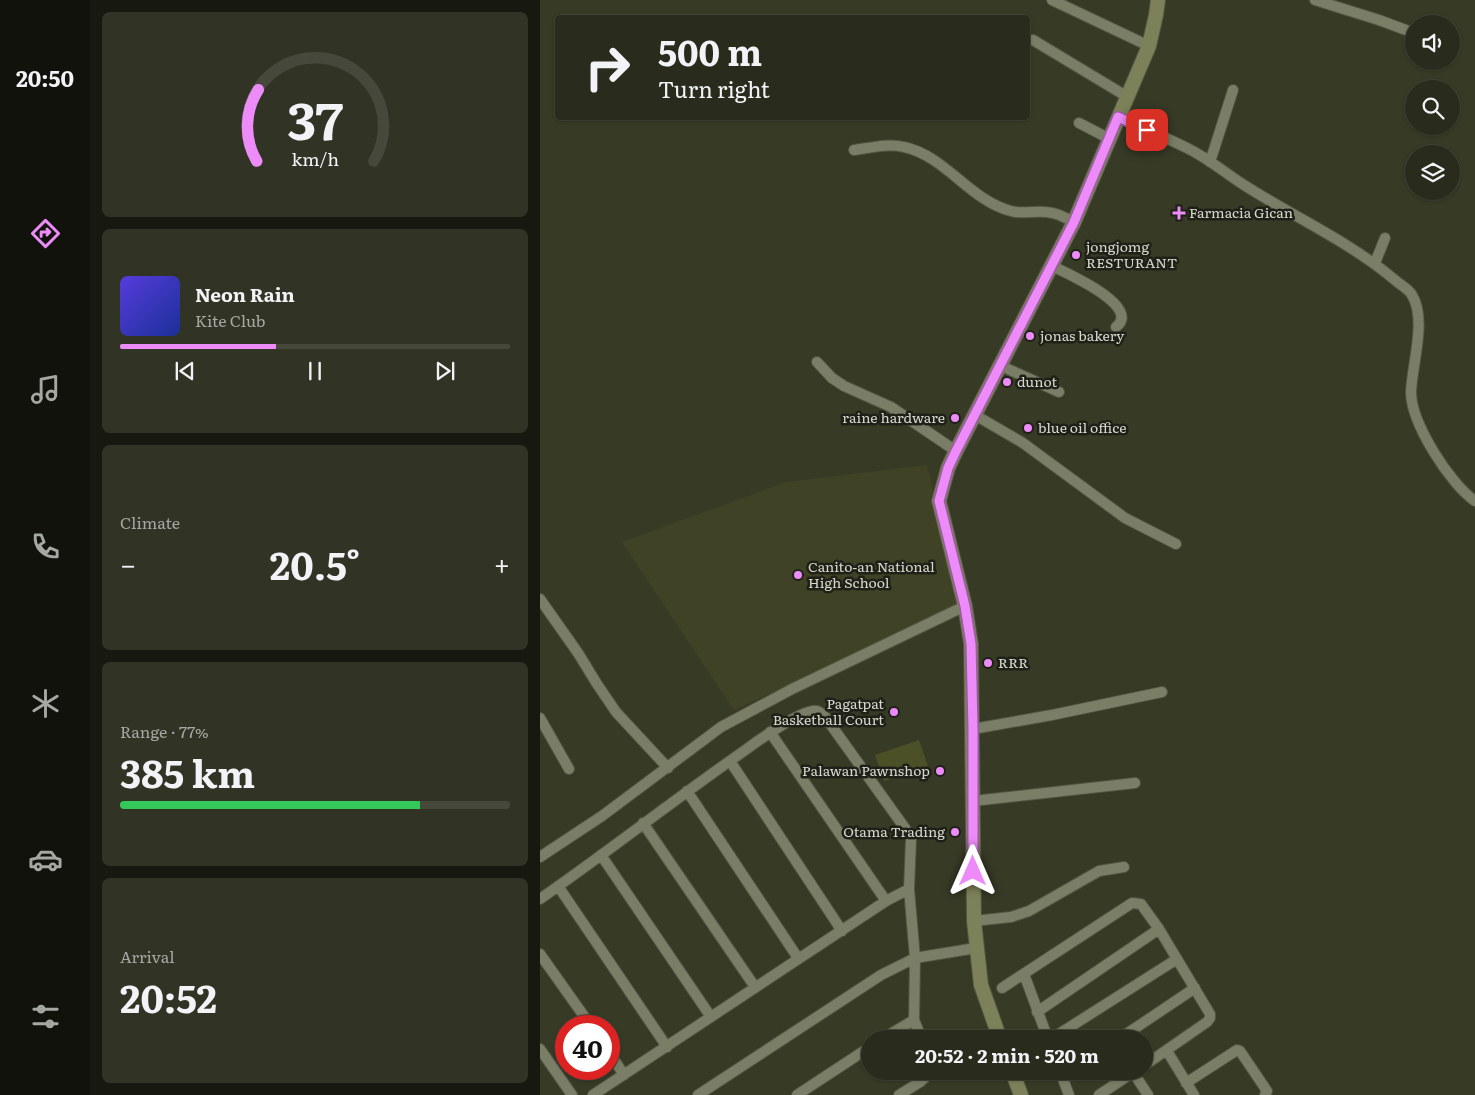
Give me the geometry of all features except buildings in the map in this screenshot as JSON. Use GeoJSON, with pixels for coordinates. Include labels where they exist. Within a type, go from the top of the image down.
{"type":"FeatureCollection","features":[{"type":"Feature","properties":{"kind":"street"},"geometry":{"type":"LineString","coordinates":[[1052,0],[1149,46]]}},
{"type":"Feature","properties":{"kind":"street"},"geometry":{"type":"LineString","coordinates":[[997,1030],[981,985],[974,921],[971,644],[965,606],[939,501],[946,475],[956,451],[1050,265],[1074,222],[1108,138],[1149,46],[1158,0]]}},
{"type":"Feature","properties":{"kind":"street"},"geometry":{"type":"LineString","coordinates":[[1315,0],[1405,30]]}},
{"type":"Feature","properties":{"kind":"street"},"geometry":{"type":"LineString","coordinates":[[1034,40],[1126,96]]}},
{"type":"Feature","properties":{"kind":"street"},"geometry":{"type":"LineString","coordinates":[[1210,162],[1233,90]]}},
{"type":"Feature","properties":{"kind":"street"},"geometry":{"type":"LineString","coordinates":[[1118,117],[1189,149],[1244,186],[1375,264],[1412,295],[1419,316],[1411,393],[1414,411],[1423,432],[1441,462],[1462,490],[1475,501]]}},
{"type":"Feature","properties":{"kind":"street"},"geometry":{"type":"LineString","coordinates":[[1079,123],[1108,138]]}},
{"type":"Feature","properties":{"kind":"street"},"geometry":{"type":"LineString","coordinates":[[854,150],[893,145],[915,150],[938,163],[974,193],[991,202],[1011,211],[1052,212],[1074,222]]}},
{"type":"Feature","properties":{"kind":"street"},"geometry":{"type":"LineString","coordinates":[[1375,264],[1385,238]]}},
{"type":"Feature","properties":{"kind":"street"},"geometry":{"type":"LineString","coordinates":[[1050,265],[1094,288],[1114,302],[1122,315],[1122,320],[1116,327]]}},
{"type":"Feature","properties":{"kind":"street"},"geometry":{"type":"LineString","coordinates":[[817,362],[832,378],[844,386],[891,407],[956,451]]}},
{"type":"Feature","properties":{"kind":"street"},"geometry":{"type":"LineString","coordinates":[[999,365],[1059,392]]}},
{"type":"Feature","properties":{"kind":"street"},"geometry":{"type":"LineString","coordinates":[[975,415],[1023,442],[1124,518],[1176,544]]}},
{"type":"Feature","properties":{"kind":"street"},"geometry":{"type":"LineString","coordinates":[[540,598],[616,712],[668,768]]}},
{"type":"Feature","properties":{"kind":"street"},"geometry":{"type":"LineString","coordinates":[[540,857],[594,822],[721,727],[750,710],[965,606]]}},
{"type":"Feature","properties":{"kind":"street"},"geometry":{"type":"LineString","coordinates":[[973,729],[1162,692]]}},
{"type":"Feature","properties":{"kind":"street"},"geometry":{"type":"LineString","coordinates":[[540,899],[770,732],[806,713],[818,711],[826,718],[911,839],[909,890],[915,958],[914,1020],[918,1030]]}},
{"type":"Feature","properties":{"kind":"street"},"geometry":{"type":"LineString","coordinates":[[540,718],[569,769]]}},
{"type":"Feature","properties":{"kind":"street"},"geometry":{"type":"LineString","coordinates":[[770,732],[886,901]]}},
{"type":"Feature","properties":{"kind":"street"},"geometry":{"type":"LineString","coordinates":[[730,761],[842,931]]}},
{"type":"Feature","properties":{"kind":"street"},"geometry":{"type":"LineString","coordinates":[[972,801],[1135,784]]}},
{"type":"Feature","properties":{"kind":"street"},"geometry":{"type":"LineString","coordinates":[[687,791],[798,958]]}},
{"type":"Feature","properties":{"kind":"street"},"geometry":{"type":"LineString","coordinates":[[643,823],[754,987]]}},
{"type":"Feature","properties":{"kind":"street"},"geometry":{"type":"LineString","coordinates":[[601,855],[711,1017]]}},
{"type":"Feature","properties":{"kind":"street"},"geometry":{"type":"LineString","coordinates":[[974,921],[1011,917],[1029,911],[1099,871],[1124,867]]}},
{"type":"Feature","properties":{"kind":"street"},"geometry":{"type":"LineString","coordinates":[[558,886],[666,1047]]}},
{"type":"Feature","properties":{"kind":"street"},"geometry":{"type":"LineString","coordinates":[[594,1095],[798,958],[886,901],[909,890]]}},
{"type":"Feature","properties":{"kind":"street"},"geometry":{"type":"LineString","coordinates":[[1002,988],[1132,903],[1136,903],[1145,908],[1210,1014],[1210,1018],[1153,1060]]}},
{"type":"Feature","properties":{"kind":"street"},"geometry":{"type":"LineString","coordinates":[[1037,1012],[1159,929]]}},
{"type":"Feature","properties":{"kind":"street"},"geometry":{"type":"LineString","coordinates":[[698,1095],[881,975],[915,958],[976,948]]}},
{"type":"Feature","properties":{"kind":"street"},"geometry":{"type":"LineString","coordinates":[[540,954],[583,1015]]}},
{"type":"Feature","properties":{"kind":"street"},"geometry":{"type":"LineString","coordinates":[[1063,1030],[1176,959]]}},
{"type":"Feature","properties":{"kind":"street"},"geometry":{"type":"LineString","coordinates":[[1024,974],[1045,1030]]}},
{"type":"Feature","properties":{"kind":"street"},"geometry":{"type":"LineString","coordinates":[[1132,1030],[1195,988]]}},
{"type":"Feature","properties":{"kind":"street"},"geometry":{"type":"LineString","coordinates":[[897,1030],[914,1020]]}},
{"type":"Feature","properties":{"kind":"street"},"geometry":{"type":"LineString","coordinates":[[540,1048],[572,1095]]}},
{"type":"Feature","properties":{"kind":"street"},"geometry":{"type":"LineString","coordinates":[[1186,1082],[1237,1050],[1240,1051],[1265,1088],[1265,1095]]}},
{"type":"Feature","properties":{"kind":"street"},"geometry":{"type":"LineString","coordinates":[[1166,1051],[1194,1095]]}},
{"type":"Feature","properties":{"kind":"street"},"geometry":{"type":"LineString","coordinates":[[797,1095],[861,1053]]}},
{"type":"Feature","properties":{"kind":"street"},"geometry":{"type":"LineString","coordinates":[[620,1069],[624,1075]]}},
{"type":"Feature","properties":{"kind":"street"},"geometry":{"type":"LineString","coordinates":[[899,1095],[922,1080]]}},
{"type":"Feature","properties":{"kind":"street"},"geometry":{"type":"LineString","coordinates":[[1015,1080],[1021,1095]]}},
{"type":"Feature","properties":{"kind":"street"},"geometry":{"type":"LineString","coordinates":[[1066,1080],[1069,1095]]}},
{"type":"Feature","properties":{"kind":"street"},"geometry":{"type":"LineString","coordinates":[[1101,1094],[1122,1080]]}},
{"type":"Feature","properties":{"kind":"street"},"geometry":{"type":"LineString","coordinates":[[1139,1080],[1148,1095]]}},
{"type":"Feature","properties":{"kind":"shaded area","name":"Canito-an National High School"},"geometry":{"type":"Polygon","coordinates":[[[927,465],[961,607],[734,710],[622,542],[786,482],[927,465]]]}},
{"type":"Feature","properties":{"kind":"shaded area"},"geometry":{"type":"Polygon","coordinates":[[[919,740],[928,766],[884,781],[875,755],[919,740]]]}},
{"type":"Feature","properties":{"kind":"place","name":"Farmacia Gican"},"geometry":{"type":"Point","coordinates":[1179,213]}},
{"type":"Feature","properties":{"kind":"place","name":"jongjomg RESTURANT"},"geometry":{"type":"Point","coordinates":[1076,255]}},
{"type":"Feature","properties":{"kind":"place","name":"jonas bakery"},"geometry":{"type":"Point","coordinates":[1030,336]}},
{"type":"Feature","properties":{"kind":"place","name":"dunot"},"geometry":{"type":"Point","coordinates":[1007,382]}},
{"type":"Feature","properties":{"kind":"place","name":"raine hardware"},"geometry":{"type":"Point","coordinates":[955,418]}},
{"type":"Feature","properties":{"kind":"place","name":"blue oil office"},"geometry":{"type":"Point","coordinates":[1028,428]}},
{"type":"Feature","properties":{"kind":"place","name":"Canito-an National High School"},"geometry":{"type":"Point","coordinates":[798,575]}},
{"type":"Feature","properties":{"kind":"place","name":"RRR"},"geometry":{"type":"Point","coordinates":[988,663]}},
{"type":"Feature","properties":{"kind":"place","name":"Pagatpat Basketball Court"},"geometry":{"type":"Point","coordinates":[894,712]}},
{"type":"Feature","properties":{"kind":"place","name":"Palawan Pawnshop"},"geometry":{"type":"Point","coordinates":[940,771]}},
{"type":"Feature","properties":{"kind":"place","name":"Otama Trading"},"geometry":{"type":"Point","coordinates":[955,832]}},
{"type":"Feature","properties":{"kind":"route"},"geometry":{"type":"LineString","coordinates":[[973,871],[971,644],[965,606],[939,501],[943,482],[956,451],[999,365],[1074,222],[1118,117],[1147,130]]}}]}
